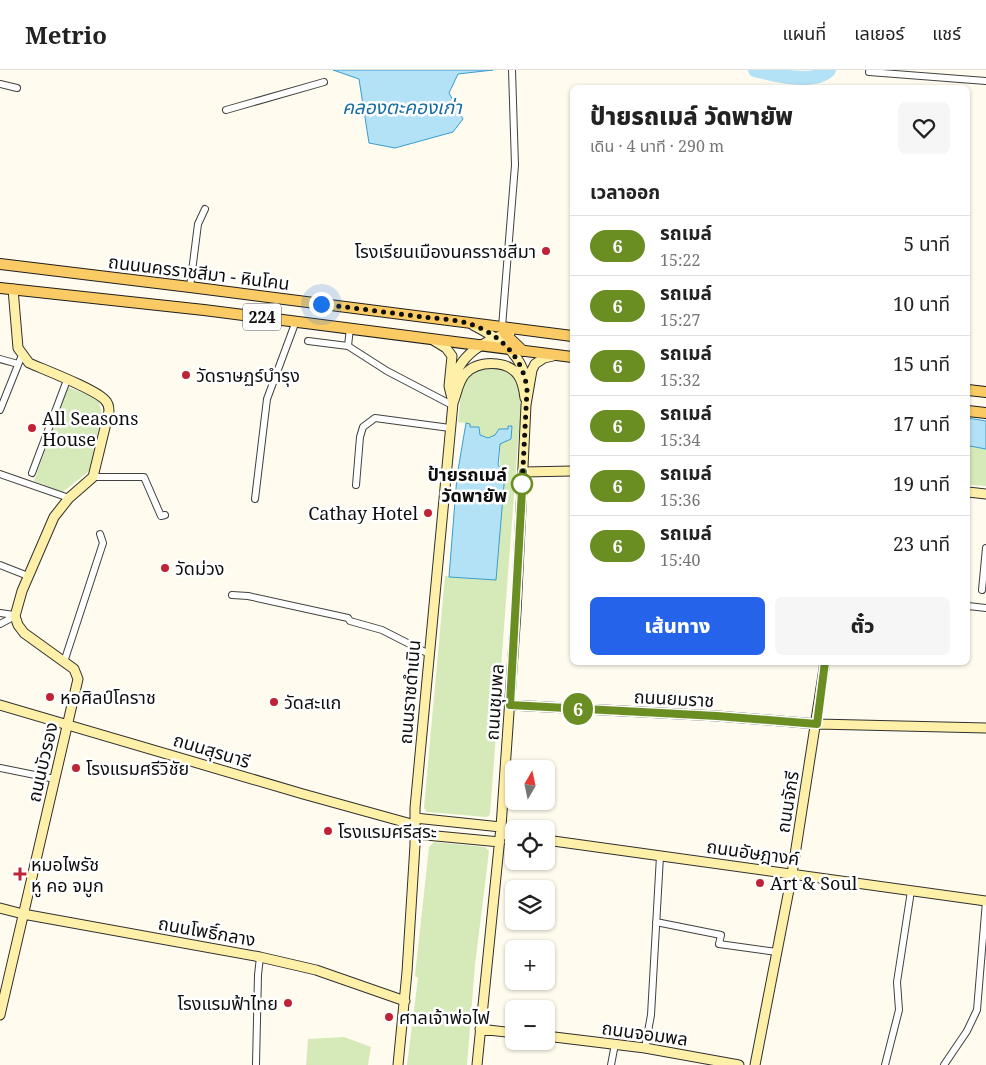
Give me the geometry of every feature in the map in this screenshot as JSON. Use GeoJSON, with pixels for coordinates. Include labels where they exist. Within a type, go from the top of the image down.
{"type":"FeatureCollection","features":[{"type":"Feature","properties":{"kind":"main road","name":"ถนนนครราชสีมา - หินโคน"},"geometry":{"type":"LineString","coordinates":[[0,264],[470,323],[501,333],[525,330],[570,336]]}},
{"type":"Feature","properties":{"kind":"main road","name":"ถนนนครราชสีมา - หินโคน"},"geometry":{"type":"LineString","coordinates":[[0,288],[296,321],[570,357]]}},
{"type":"Feature","properties":{"kind":"main road"},"geometry":{"type":"LineString","coordinates":[[13,289],[20,360],[94,392],[105,400],[109,406],[93,477],[68,498],[54,517],[28,576],[15,616]]}},
{"type":"Feature","properties":{"kind":"main road"},"geometry":{"type":"LineString","coordinates":[[467,342],[470,323]]}},
{"type":"Feature","properties":{"kind":"main road"},"geometry":{"type":"LineString","coordinates":[[523,350],[525,330]]}},
{"type":"Feature","properties":{"kind":"main road"},"geometry":{"type":"LineString","coordinates":[[452,404],[457,370],[464,359],[501,333]]}},
{"type":"Feature","properties":{"kind":"main road"},"geometry":{"type":"LineString","coordinates":[[501,333],[525,374],[526,405]]}},
{"type":"Feature","properties":{"kind":"main road"},"geometry":{"type":"LineString","coordinates":[[501,333],[523,350]]}},
{"type":"Feature","properties":{"kind":"main road","name":"ถนนราชดำเนิน"},"geometry":{"type":"LineString","coordinates":[[398,1065],[405,1001],[415,826],[429,654],[452,404],[449,386],[452,356],[439,343],[426,338]]}},
{"type":"Feature","properties":{"kind":"main road","name":"ถนนชุมพล"},"geometry":{"type":"LineString","coordinates":[[477,1065],[501,834],[526,405],[532,370],[535,364],[544,358],[556,355]]}},
{"type":"Feature","properties":{"kind":"main road"},"geometry":{"type":"LineString","coordinates":[[452,404],[464,376],[476,367],[489,364],[503,366],[514,370],[518,374],[523,384],[526,405]]}},
{"type":"Feature","properties":{"kind":"main road"},"geometry":{"type":"LineString","coordinates":[[970,390],[986,392]]}},
{"type":"Feature","properties":{"kind":"main road"},"geometry":{"type":"LineString","coordinates":[[970,411],[986,413]]}},
{"type":"Feature","properties":{"kind":"main road"},"geometry":{"type":"LineString","coordinates":[[523,472],[570,471]]}},
{"type":"Feature","properties":{"kind":"main road"},"geometry":{"type":"LineString","coordinates":[[970,492],[986,494]]}},
{"type":"Feature","properties":{"kind":"main road","name":"ถนนบัวรอง"},"geometry":{"type":"LineString","coordinates":[[0,1015],[78,679],[74,669],[24,633],[18,625],[15,616]]}},
{"type":"Feature","properties":{"kind":"main road","name":"ถนนจักรี"},"geometry":{"type":"LineString","coordinates":[[755,1065],[792,874],[817,724],[825,665]]}},
{"type":"Feature","properties":{"kind":"main road","name":"ถนนสุรนารี"},"geometry":{"type":"LineString","coordinates":[[0,704],[415,826]]}},
{"type":"Feature","properties":{"kind":"main road","name":"ถนนยมราช"},"geometry":{"type":"LineString","coordinates":[[510,705],[717,716],[817,724],[986,728]]}},
{"type":"Feature","properties":{"kind":"main road"},"geometry":{"type":"LineString","coordinates":[[415,826],[501,834]]}},
{"type":"Feature","properties":{"kind":"main road"},"geometry":{"type":"LineString","coordinates":[[415,826],[505,835]]}},
{"type":"Feature","properties":{"kind":"main road","name":"ถนนอัษฎางค์"},"geometry":{"type":"LineString","coordinates":[[555,841],[986,901]]}},
{"type":"Feature","properties":{"kind":"main road","name":"ถนนโพธิ์กลาง"},"geometry":{"type":"LineString","coordinates":[[0,908],[23,914],[260,957],[316,970],[405,1001]]}},
{"type":"Feature","properties":{"kind":"main road"},"geometry":{"type":"LineString","coordinates":[[480,1029],[505,1032]]}},
{"type":"Feature","properties":{"kind":"main road","name":"ถนนจอมพล"},"geometry":{"type":"LineString","coordinates":[[555,1037],[645,1048],[739,1065]]}},
{"type":"Feature","properties":{"kind":"street"},"geometry":{"type":"LineString","coordinates":[[501,333],[515,165],[512,70]]}},
{"type":"Feature","properties":{"kind":"street"},"geometry":{"type":"LineString","coordinates":[[869,72],[901,72],[986,81]]}},
{"type":"Feature","properties":{"kind":"street"},"geometry":{"type":"LineString","coordinates":[[226,110],[324,82]]}},
{"type":"Feature","properties":{"kind":"street"},"geometry":{"type":"LineString","coordinates":[[0,84],[17,88]]}},
{"type":"Feature","properties":{"kind":"street"},"geometry":{"type":"LineString","coordinates":[[190,287],[198,224],[205,209]]}},
{"type":"Feature","properties":{"kind":"street"},"geometry":{"type":"LineString","coordinates":[[255,499],[267,399],[296,321]]}},
{"type":"Feature","properties":{"kind":"street"},"geometry":{"type":"LineString","coordinates":[[348,346],[350,328]]}},
{"type":"Feature","properties":{"kind":"street"},"geometry":{"type":"LineString","coordinates":[[308,341],[348,346],[387,371],[452,404]]}},
{"type":"Feature","properties":{"kind":"street"},"geometry":{"type":"LineString","coordinates":[[0,359],[20,360],[0,410]]}},
{"type":"Feature","properties":{"kind":"street"},"geometry":{"type":"LineString","coordinates":[[32,472],[67,380]]}},
{"type":"Feature","properties":{"kind":"street"},"geometry":{"type":"LineString","coordinates":[[356,485],[360,437],[363,427],[375,418],[450,428]]}},
{"type":"Feature","properties":{"kind":"street"},"geometry":{"type":"LineString","coordinates":[[0,474],[68,498]]}},
{"type":"Feature","properties":{"kind":"street"},"geometry":{"type":"LineString","coordinates":[[93,477],[144,477],[161,516],[165,515]]}},
{"type":"Feature","properties":{"kind":"street"},"geometry":{"type":"LineString","coordinates":[[64,662],[103,543],[100,534]]}},
{"type":"Feature","properties":{"kind":"street"},"geometry":{"type":"LineString","coordinates":[[982,590],[986,548]]}},
{"type":"Feature","properties":{"kind":"street"},"geometry":{"type":"LineString","coordinates":[[0,565],[28,576]]}},
{"type":"Feature","properties":{"kind":"street"},"geometry":{"type":"LineString","coordinates":[[232,594],[348,618],[350,621],[382,630],[429,654]]}},
{"type":"Feature","properties":{"kind":"street"},"geometry":{"type":"LineString","coordinates":[[970,606],[986,608]]}},
{"type":"Feature","properties":{"kind":"street"},"geometry":{"type":"LineString","coordinates":[[0,613],[15,616]]}},
{"type":"Feature","properties":{"kind":"street"},"geometry":{"type":"LineString","coordinates":[[0,624],[15,616]]}},
{"type":"Feature","properties":{"kind":"street"},"geometry":{"type":"LineString","coordinates":[[0,768],[55,779]]}},
{"type":"Feature","properties":{"kind":"street"},"geometry":{"type":"LineString","coordinates":[[645,1048],[650,1015],[660,856]]}},
{"type":"Feature","properties":{"kind":"street"},"geometry":{"type":"LineString","coordinates":[[885,1065],[899,1010],[897,982],[911,891]]}},
{"type":"Feature","properties":{"kind":"street"},"geometry":{"type":"LineString","coordinates":[[944,1065],[967,1031],[977,1010],[986,901]]}},
{"type":"Feature","properties":{"kind":"street"},"geometry":{"type":"LineString","coordinates":[[656,922],[721,935],[719,944],[777,952]]}},
{"type":"Feature","properties":{"kind":"street"},"geometry":{"type":"LineString","coordinates":[[256,1064],[260,957]]}},
{"type":"Feature","properties":{"kind":"street"},"geometry":{"type":"LineString","coordinates":[[611,1065],[614,1044]]}},
{"type":"Feature","properties":{"kind":"green space"},"geometry":{"type":"Polygon","coordinates":[[[486,366],[505,369],[512,374],[517,381],[521,401],[490,814],[486,817],[427,812],[424,808],[445,576],[496,580],[500,444],[511,439],[508,429],[486,438],[469,427],[469,424],[458,422],[462,385],[471,372],[486,366]]]}},
{"type":"Feature","properties":{"kind":"green space"},"geometry":{"type":"Polygon","coordinates":[[[68,387],[96,398],[102,413],[89,471],[63,492],[34,481],[68,387]]]}},
{"type":"Feature","properties":{"kind":"green space"},"geometry":{"type":"Polygon","coordinates":[[[970,446],[986,449],[986,486],[970,485],[970,446]]]}},
{"type":"Feature","properties":{"kind":"green space"},"geometry":{"type":"Polygon","coordinates":[[[434,842],[485,847],[489,851],[475,965],[467,1065],[407,1065],[418,978],[415,976],[429,847],[434,842]]]}},
{"type":"Feature","properties":{"kind":"green space"},"geometry":{"type":"Polygon","coordinates":[[[344,1037],[371,1047],[368,1065],[306,1065],[308,1039],[344,1037]]]}},
{"type":"Feature","properties":{"kind":"water","name":"คลองตะคองเก่า"},"geometry":{"type":"Polygon","coordinates":[[[333,70],[493,70],[458,74],[449,93],[463,119],[453,132],[395,148],[369,143],[359,79],[333,70]]]}},
{"type":"Feature","properties":{"kind":"water"},"geometry":{"type":"Polygon","coordinates":[[[970,418],[986,421],[986,449],[970,446],[970,418]]]}},
{"type":"Feature","properties":{"kind":"water"},"geometry":{"type":"Polygon","coordinates":[[[466,423],[470,424],[470,427],[479,427],[480,435],[488,438],[495,435],[499,429],[508,429],[508,426],[512,426],[511,439],[500,444],[498,465],[505,473],[496,580],[449,577],[457,476],[466,423]]]}},
{"type":"Feature","properties":{"kind":"waterway","name":"คลองตะคองเก่า"},"geometry":{"type":"LineString","coordinates":[[755,70],[794,78],[823,75],[829,70]]}},
{"type":"Feature","properties":{"kind":"bus line","name":"6"},"geometry":{"type":"LineString","coordinates":[[523,472],[510,705],[717,716],[817,724],[825,665]]}},
{"type":"Feature","properties":{"kind":"place","name":"โรงเรียนเมืองนครราชสีมา"},"geometry":{"type":"Point","coordinates":[546,251]}},
{"type":"Feature","properties":{"kind":"place","name":"วัดราษฏร์บำรุง"},"geometry":{"type":"Point","coordinates":[186,375]}},
{"type":"Feature","properties":{"kind":"place","name":"All Seasons House"},"geometry":{"type":"Point","coordinates":[32,428]}},
{"type":"Feature","properties":{"kind":"place","name":"ป้ายรถเมล์ วัดพายัพ"},"geometry":{"type":"Point","coordinates":[522,484]}},
{"type":"Feature","properties":{"kind":"place","name":"Cathay Hotel"},"geometry":{"type":"Point","coordinates":[428,513]}},
{"type":"Feature","properties":{"kind":"place","name":"วัดม่วง"},"geometry":{"type":"Point","coordinates":[165,568]}},
{"type":"Feature","properties":{"kind":"place","name":"หอศิลป์โคราช"},"geometry":{"type":"Point","coordinates":[50,697]}},
{"type":"Feature","properties":{"kind":"place","name":"วัดสะแก"},"geometry":{"type":"Point","coordinates":[274,702]}},
{"type":"Feature","properties":{"kind":"place","name":"โรงแรมศรีวิชัย"},"geometry":{"type":"Point","coordinates":[76,768]}},
{"type":"Feature","properties":{"kind":"place","name":"โรงแรมศรีสุระ"},"geometry":{"type":"Point","coordinates":[328,831]}},
{"type":"Feature","properties":{"kind":"place","name":"หมอไพรัช หู คอ จมูก"},"geometry":{"type":"Point","coordinates":[20,874]}},
{"type":"Feature","properties":{"kind":"place","name":"Art & Soul"},"geometry":{"type":"Point","coordinates":[760,883]}},
{"type":"Feature","properties":{"kind":"place","name":"โรงแรมฟ้าไทย"},"geometry":{"type":"Point","coordinates":[288,1003]}},
{"type":"Feature","properties":{"kind":"place","name":"ศาลเจ้าพ่อไฟ"},"geometry":{"type":"Point","coordinates":[389,1017]}},
{"type":"Feature","properties":{"kind":"route"},"geometry":{"type":"LineString","coordinates":[[321,304],[470,323],[509,348],[518,360],[526,378],[522,487],[522,484]]}}]}
